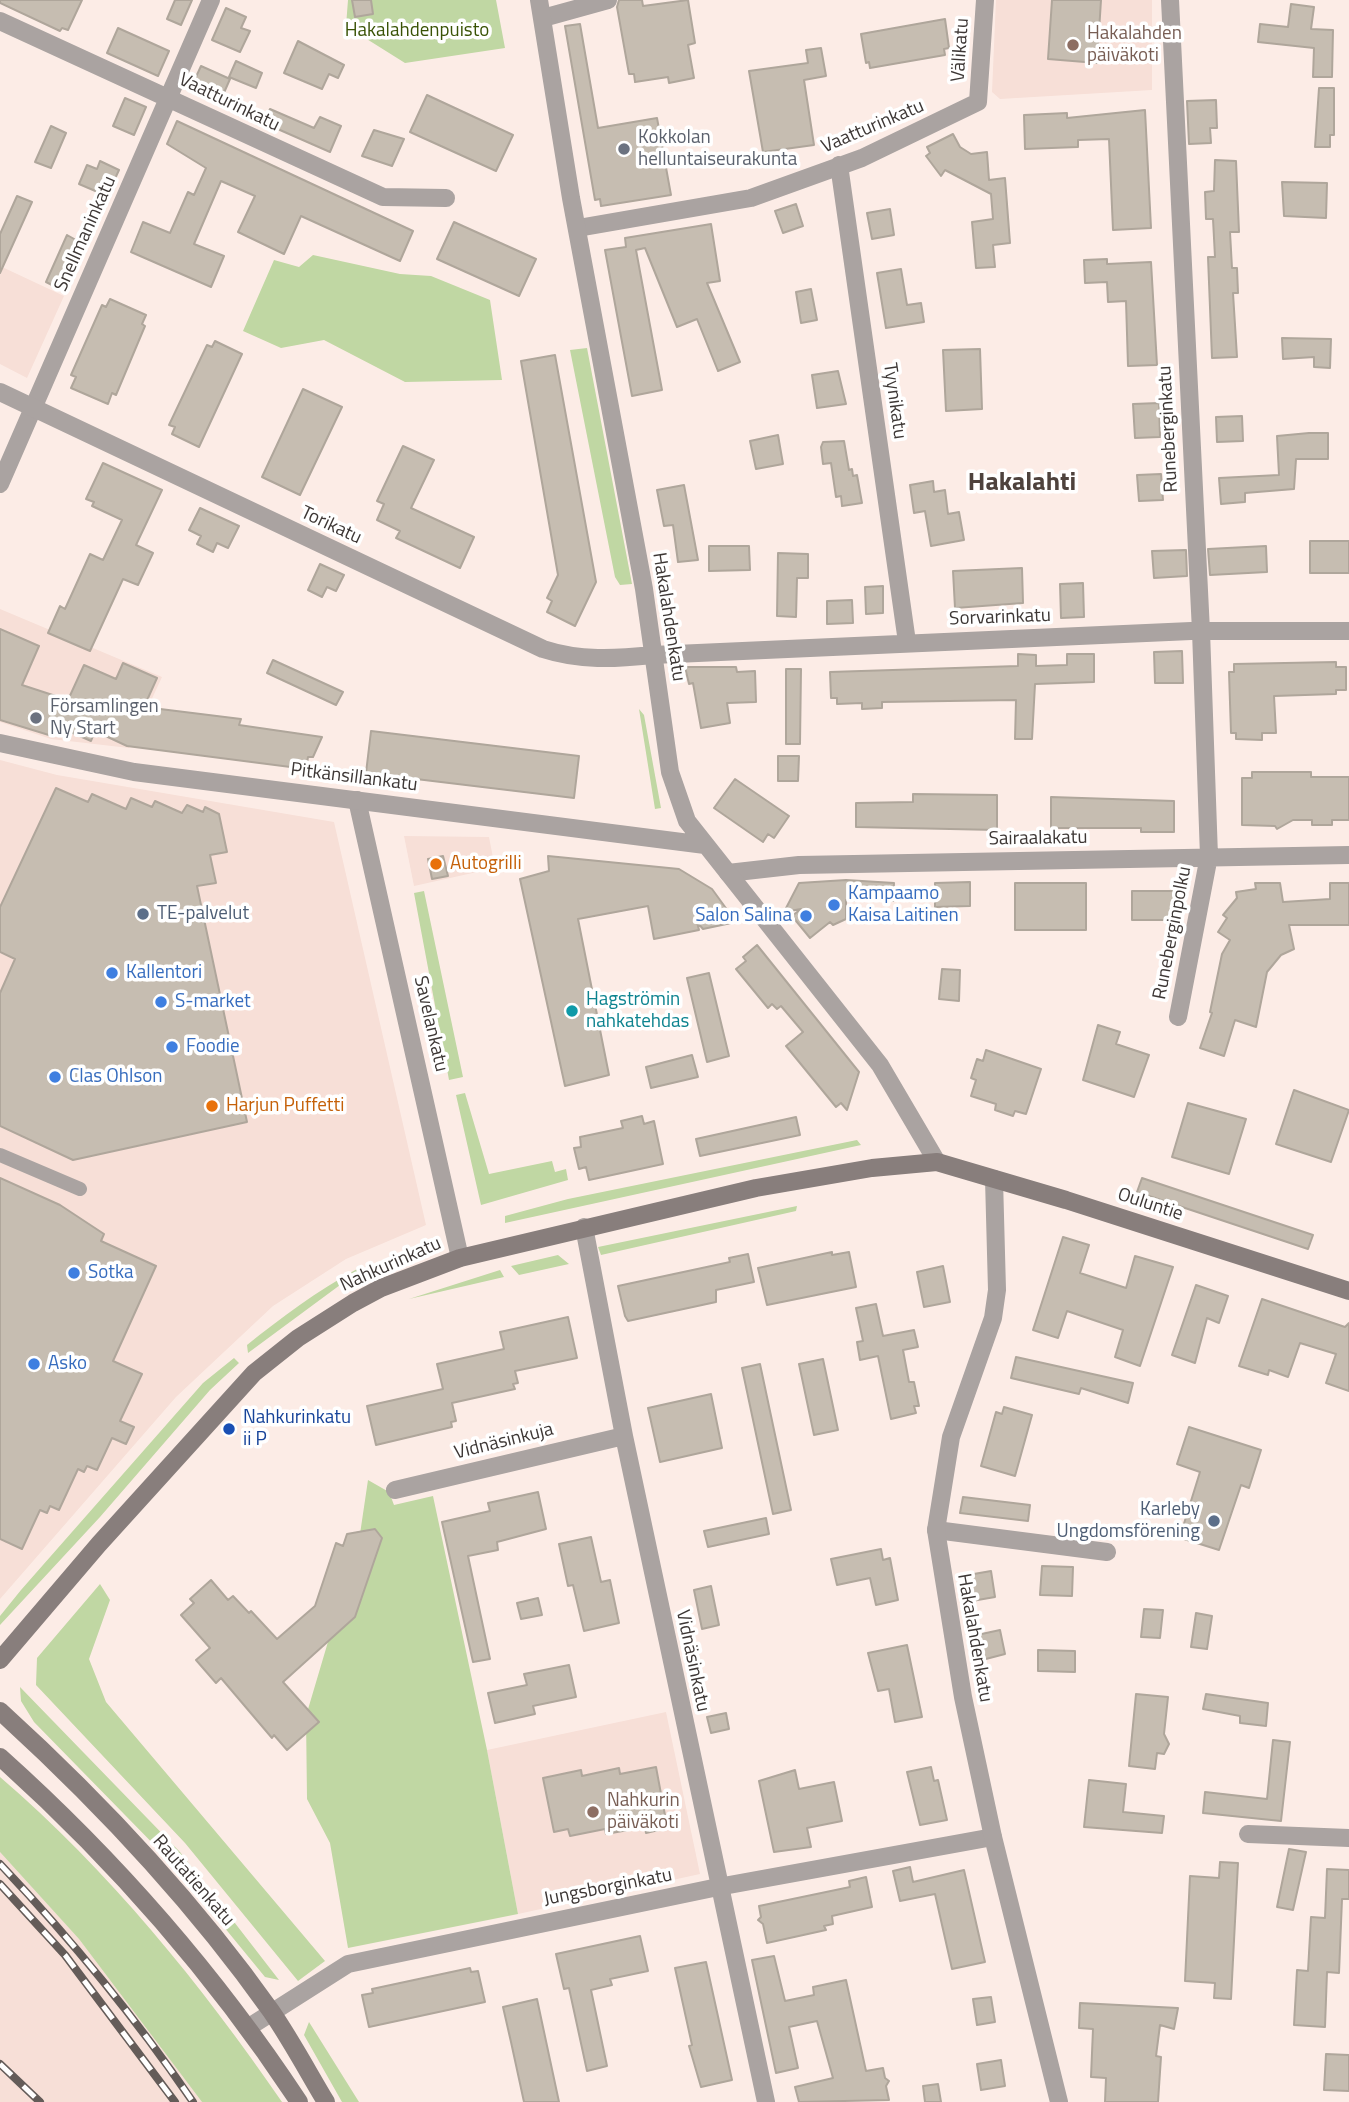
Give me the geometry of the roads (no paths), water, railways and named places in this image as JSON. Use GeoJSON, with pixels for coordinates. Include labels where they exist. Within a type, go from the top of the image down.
{"type":"FeatureCollection","features":[{"type":"Feature","properties":{"kind":"main road","name":"Nahkurinkatu"},"geometry":{"type":"LineString","coordinates":[[0,1660],[99,1544],[254,1373],[298,1338],[353,1303],[460,1258],[584,1227],[756,1188],[872,1168],[937,1163]]}},
{"type":"Feature","properties":{"kind":"main road","name":"Ouluntie"},"geometry":{"type":"LineString","coordinates":[[937,1163],[1349,1291]]}},
{"type":"Feature","properties":{"kind":"main road","name":"Rautatienkatu"},"geometry":{"type":"LineString","coordinates":[[0,1711],[108,1816],[176,1891],[272,2012],[326,2102]]}},
{"type":"Feature","properties":{"kind":"main road"},"geometry":{"type":"LineString","coordinates":[[0,1757],[94,1845],[135,1889],[248,2027],[299,2102]]}},
{"type":"Feature","properties":{"kind":"street","name":"Snellmaninkatu"},"geometry":{"type":"LineString","coordinates":[[0,484],[211,0]]}},
{"type":"Feature","properties":{"kind":"street"},"geometry":{"type":"LineString","coordinates":[[541,9],[608,0]]}},
{"type":"Feature","properties":{"kind":"street","name":"Välikatu"},"geometry":{"type":"LineString","coordinates":[[978,102],[985,0]]}},
{"type":"Feature","properties":{"kind":"street","name":"Runeberginkatu"},"geometry":{"type":"LineString","coordinates":[[1170,0],[1201,631],[1209,856]]}},
{"type":"Feature","properties":{"kind":"street","name":"Hakalahdenkatu"},"geometry":{"type":"LineString","coordinates":[[541,9],[578,228],[645,589],[670,772],[681,809],[705,845],[880,1065],[937,1163]]}},
{"type":"Feature","properties":{"kind":"street","name":"Vaatturinkatu"},"geometry":{"type":"LineString","coordinates":[[0,21],[169,96],[297,160],[383,197],[446,198]]}},
{"type":"Feature","properties":{"kind":"street","name":"Vaatturinkatu"},"geometry":{"type":"LineString","coordinates":[[578,228],[751,198],[897,143],[978,102]]}},
{"type":"Feature","properties":{"kind":"street","name":"Tyynikatu"},"geometry":{"type":"LineString","coordinates":[[839,165],[907,642]]}},
{"type":"Feature","properties":{"kind":"street","name":"Torikatu"},"geometry":{"type":"LineString","coordinates":[[0,392],[543,649],[581,658],[617,659],[653,655]]}},
{"type":"Feature","properties":{"kind":"street","name":"Sorvarinkatu"},"geometry":{"type":"LineString","coordinates":[[653,655],[1201,631],[1349,631]]}},
{"type":"Feature","properties":{"kind":"street","name":"Pitkänsillankatu"},"geometry":{"type":"LineString","coordinates":[[0,743],[134,772],[705,845]]}},
{"type":"Feature","properties":{"kind":"street","name":"Savelankatu"},"geometry":{"type":"LineString","coordinates":[[357,800],[460,1258]]}},
{"type":"Feature","properties":{"kind":"street","name":"Sairaalakatu"},"geometry":{"type":"LineString","coordinates":[[728,873],[799,865],[1349,855]]}},
{"type":"Feature","properties":{"kind":"street","name":"Runeberginpolku"},"geometry":{"type":"LineString","coordinates":[[1178,1017],[1209,856]]}},
{"type":"Feature","properties":{"kind":"street"},"geometry":{"type":"LineString","coordinates":[[0,1155],[80,1188]]}},
{"type":"Feature","properties":{"kind":"street","name":"Hakalahdenkatu"},"geometry":{"type":"LineString","coordinates":[[994,1179],[997,1290],[993,1318],[951,1437],[936,1530],[963,1697],[993,1837],[1059,2102]]}},
{"type":"Feature","properties":{"kind":"street","name":"Vidnäsinkatu"},"geometry":{"type":"LineString","coordinates":[[584,1227],[624,1436],[766,2102]]}},
{"type":"Feature","properties":{"kind":"street","name":"Vidnäsinkuja"},"geometry":{"type":"LineString","coordinates":[[396,1490],[624,1436]]}},
{"type":"Feature","properties":{"kind":"street"},"geometry":{"type":"LineString","coordinates":[[936,1530],[1107,1552]]}},
{"type":"Feature","properties":{"kind":"street"},"geometry":{"type":"LineString","coordinates":[[1248,1834],[1349,1838]]}},
{"type":"Feature","properties":{"kind":"street","name":"Jungsborginkatu"},"geometry":{"type":"LineString","coordinates":[[248,2027],[348,1964],[718,1886],[993,1837]]}},
{"type":"Feature","properties":{"kind":"railway"},"geometry":{"type":"LineString","coordinates":[[0,1864],[101,1979],[193,2102]]}},
{"type":"Feature","properties":{"kind":"railway"},"geometry":{"type":"LineString","coordinates":[[0,1884],[65,1955],[175,2102]]}},
{"type":"Feature","properties":{"kind":"railway"},"geometry":{"type":"LineString","coordinates":[[0,2064],[40,2102]]}},
{"type":"Feature","properties":{"kind":"place","name":"Hakalahden päiväkoti"},"geometry":{"type":"Point","coordinates":[1073,45]}},
{"type":"Feature","properties":{"kind":"place","name":"Kokkolan helluntaiseurakunta"},"geometry":{"type":"Point","coordinates":[624,149]}},
{"type":"Feature","properties":{"kind":"place","name":"Församlingen Ny Start"},"geometry":{"type":"Point","coordinates":[36,718]}},
{"type":"Feature","properties":{"kind":"place","name":"Autogrilli"},"geometry":{"type":"Point","coordinates":[436,864]}},
{"type":"Feature","properties":{"kind":"place","name":"Kampaamo Kaisa Laitinen"},"geometry":{"type":"Point","coordinates":[834,905]}},
{"type":"Feature","properties":{"kind":"place","name":"TE-palvelut"},"geometry":{"type":"Point","coordinates":[143,914]}},
{"type":"Feature","properties":{"kind":"place","name":"Salon Salina"},"geometry":{"type":"Point","coordinates":[806,916]}},
{"type":"Feature","properties":{"kind":"place","name":"Kallentori"},"geometry":{"type":"Point","coordinates":[112,973]}},
{"type":"Feature","properties":{"kind":"place","name":"S-market"},"geometry":{"type":"Point","coordinates":[161,1002]}},
{"type":"Feature","properties":{"kind":"place","name":"Hagströmin nahkatehdas"},"geometry":{"type":"Point","coordinates":[572,1011]}},
{"type":"Feature","properties":{"kind":"place","name":"Foodie"},"geometry":{"type":"Point","coordinates":[172,1047]}},
{"type":"Feature","properties":{"kind":"place","name":"Clas Ohlson"},"geometry":{"type":"Point","coordinates":[55,1077]}},
{"type":"Feature","properties":{"kind":"place","name":"Harjun Puffetti"},"geometry":{"type":"Point","coordinates":[212,1106]}},
{"type":"Feature","properties":{"kind":"place","name":"Sotka"},"geometry":{"type":"Point","coordinates":[74,1273]}},
{"type":"Feature","properties":{"kind":"place","name":"Asko"},"geometry":{"type":"Point","coordinates":[34,1364]}},
{"type":"Feature","properties":{"kind":"place","name":"Nahkurinkatu ii P"},"geometry":{"type":"Point","coordinates":[229,1429]}},
{"type":"Feature","properties":{"kind":"place","name":"Karleby Ungdomsförening"},"geometry":{"type":"Point","coordinates":[1214,1521]}},
{"type":"Feature","properties":{"kind":"place","name":"Nahkurin päiväkoti"},"geometry":{"type":"Point","coordinates":[593,1812]}},
{"type":"Feature","properties":{"kind":"district","name":"Hakalahti"},"geometry":{"type":"Point","coordinates":[1022,484]}},
{"type":"Feature","properties":{"kind":"park label","name":"Hakalahdenpuisto"},"geometry":{"type":"Point","coordinates":[417,31]}}]}
